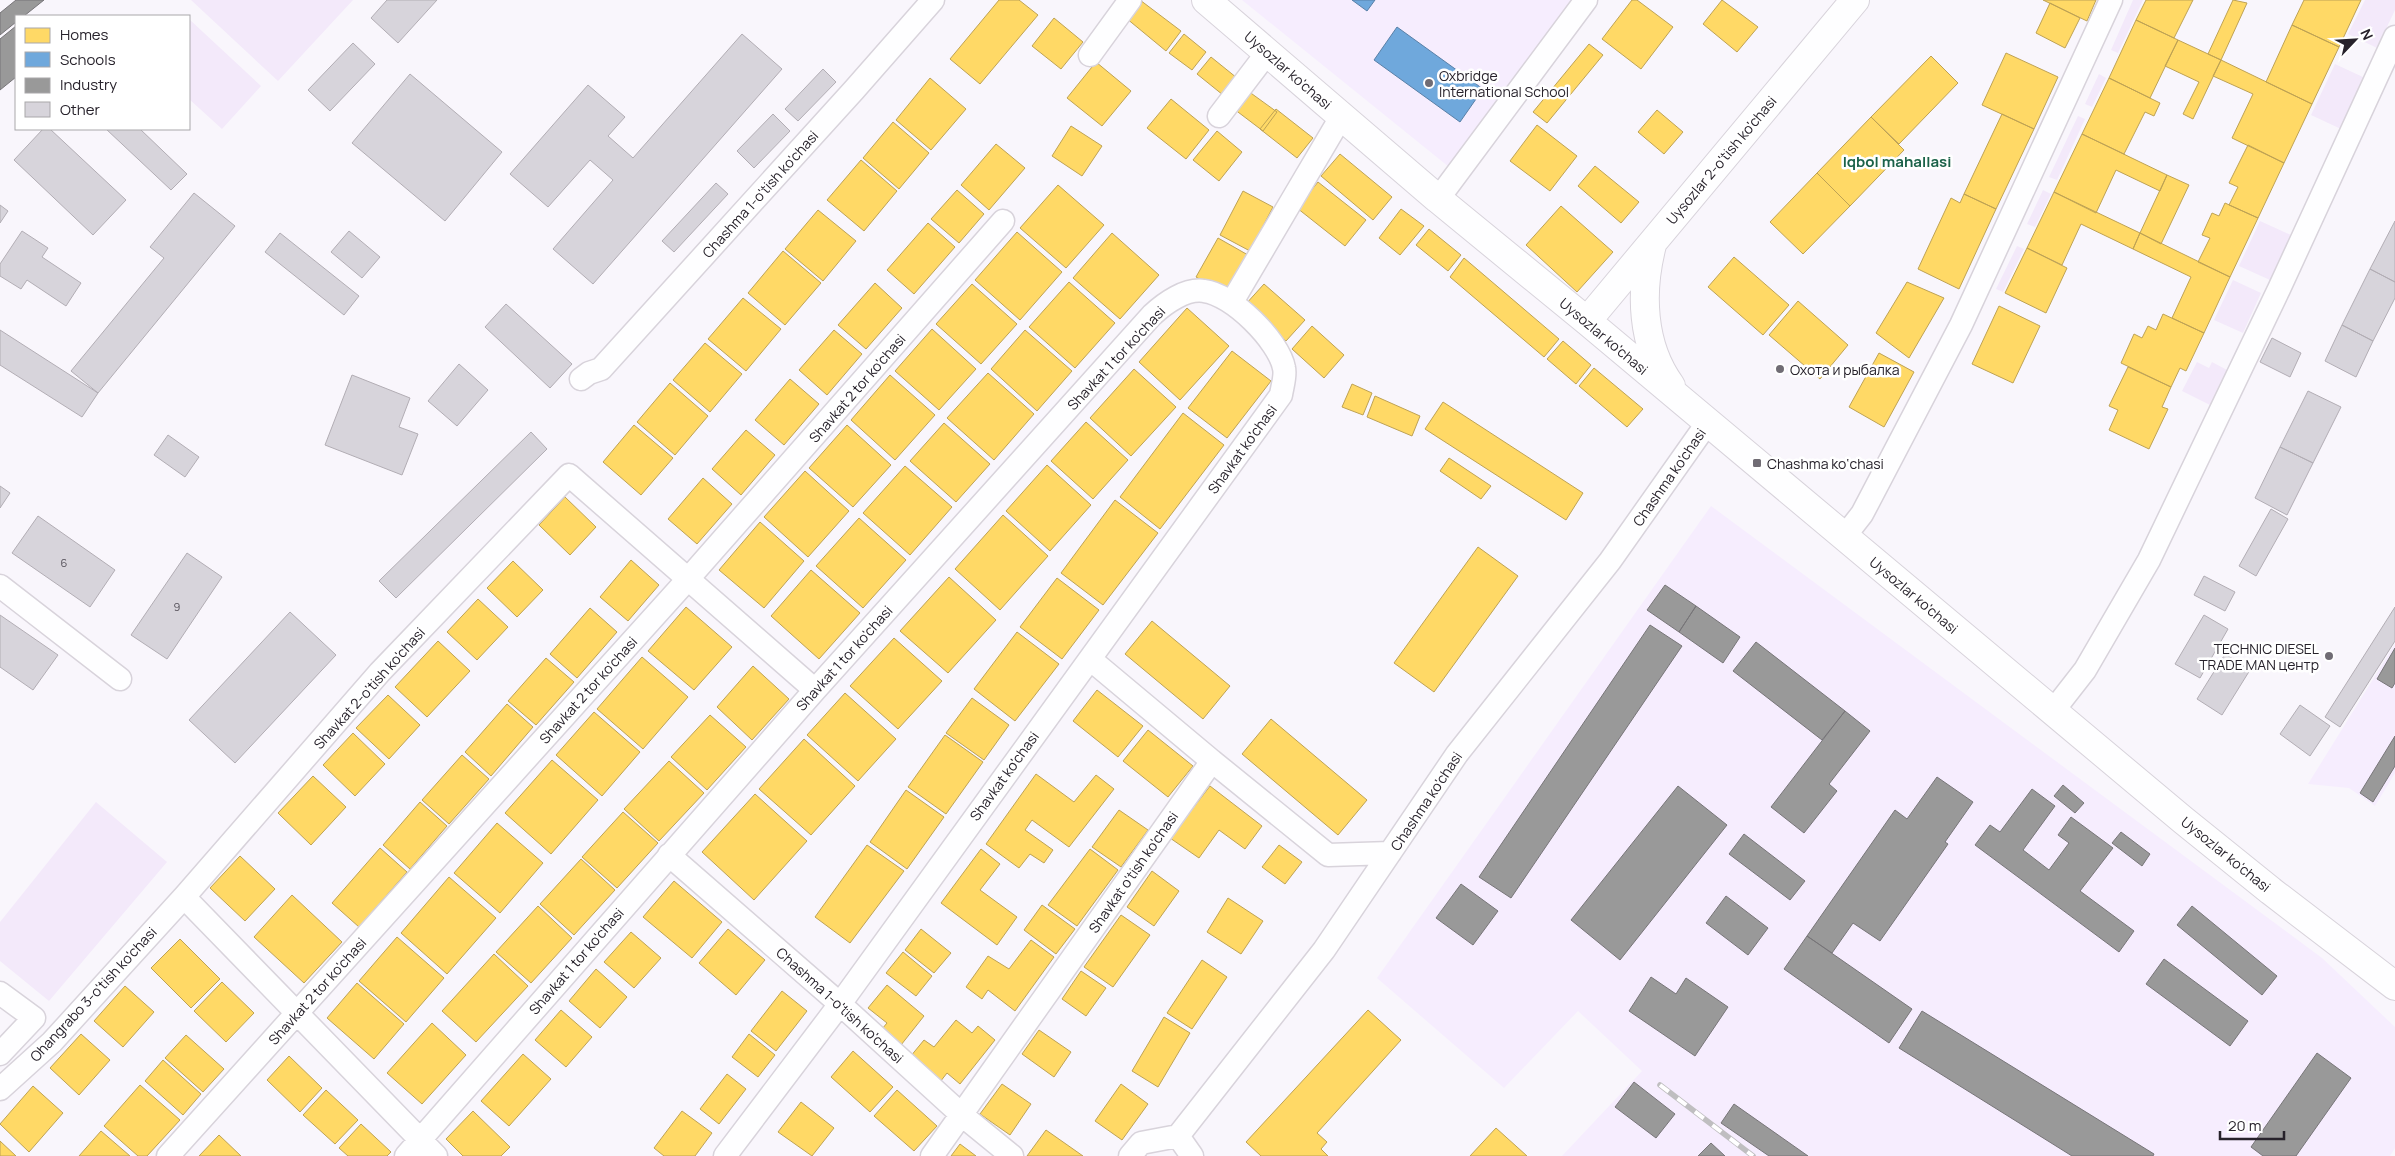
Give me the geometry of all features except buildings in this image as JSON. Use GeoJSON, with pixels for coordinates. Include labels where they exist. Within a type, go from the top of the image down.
{"type":"FeatureCollection","features":[{"type":"Feature","properties":{"kind":"main road","name":"Uysozlar ko'chasi"},"geometry":{"type":"LineString","coordinates":[[1206,0],[1438,200],[1708,422],[2264,886],[2395,986]]}},
{"type":"Feature","properties":{"kind":"main road","name":"Uysozlar 2-o'tish ko'chasi"},"geometry":{"type":"LineString","coordinates":[[1586,321],[1855,0]]}},
{"type":"Feature","properties":{"kind":"main road"},"geometry":{"type":"LineString","coordinates":[[1652,242],[1644,283],[1646,325],[1668,382],[1680,399]]}},
{"type":"Feature","properties":{"kind":"street","name":"Chashma 1-o'tish ko'chasi"},"geometry":{"type":"LineString","coordinates":[[581,379],[589,373],[601,369],[933,0]]}},
{"type":"Feature","properties":{"kind":"street"},"geometry":{"type":"LineString","coordinates":[[1090,55],[1130,0]]}},
{"type":"Feature","properties":{"kind":"street"},"geometry":{"type":"LineString","coordinates":[[1438,200],[1586,0]]}},
{"type":"Feature","properties":{"kind":"street"},"geometry":{"type":"LineString","coordinates":[[1844,537],[1862,514],[1961,324],[2111,0]]}},
{"type":"Feature","properties":{"kind":"street"},"geometry":{"type":"LineString","coordinates":[[2053,711],[2086,670],[2149,560],[2279,289],[2395,37]]}},
{"type":"Feature","properties":{"kind":"street"},"geometry":{"type":"LineString","coordinates":[[1219,116],[1267,53]]}},
{"type":"Feature","properties":{"kind":"street"},"geometry":{"type":"LineString","coordinates":[[1232,302],[1341,117]]}},
{"type":"Feature","properties":{"kind":"street","name":"Shavkat 2 tor ko'chasi"},"geometry":{"type":"LineString","coordinates":[[168,1156],[688,579],[1004,221]]}},
{"type":"Feature","properties":{"kind":"street","name":"Shavkat 1 tor ko'chasi"},"geometry":{"type":"LineString","coordinates":[[413,1148],[668,855],[1152,315],[1164,304],[1190,292],[1203,290],[1232,302],[1258,327],[1279,352],[1285,370],[1281,395]]}},
{"type":"Feature","properties":{"kind":"street","name":"Shavkat ko'chasi"},"geometry":{"type":"LineString","coordinates":[[725,1156],[840,1004],[1281,395]]}},
{"type":"Feature","properties":{"kind":"street","name":"Chashma ko'chasi"},"geometry":{"type":"LineString","coordinates":[[1178,1136],[1324,950],[1457,754],[1610,561],[1708,422]]}},
{"type":"Feature","properties":{"kind":"street","name":"Shavkat 2-o'tish ko'chasi"},"geometry":{"type":"LineString","coordinates":[[184,897],[380,672],[569,475],[815,690]]}},
{"type":"Feature","properties":{"kind":"street"},"geometry":{"type":"LineString","coordinates":[[0,586],[120,679]]}},
{"type":"Feature","properties":{"kind":"street"},"geometry":{"type":"LineString","coordinates":[[1090,659],[1328,855],[1390,853]]}},
{"type":"Feature","properties":{"kind":"street","name":"Shavkat o'tish ko'chasi"},"geometry":{"type":"LineString","coordinates":[[932,1156],[963,1116],[1212,760]]}},
{"type":"Feature","properties":{"kind":"street","name":"Chashma 1-o'tish ko'chasi"},"geometry":{"type":"LineString","coordinates":[[668,855],[840,1004],[963,1116],[1012,1156]]}},
{"type":"Feature","properties":{"kind":"street"},"geometry":{"type":"LineString","coordinates":[[184,897],[298,1012],[413,1148],[436,1156]]}},
{"type":"Feature","properties":{"kind":"street","name":"Ohangrabo 3-o'tish ko'chasi"},"geometry":{"type":"LineString","coordinates":[[0,1089],[52,1042],[184,897]]}},
{"type":"Feature","properties":{"kind":"street"},"geometry":{"type":"LineString","coordinates":[[0,993],[34,1018],[0,1054]]}},
{"type":"Feature","properties":{"kind":"street"},"geometry":{"type":"LineString","coordinates":[[1130,1156],[1141,1143],[1178,1136],[1192,1156]]}},
{"type":"Feature","properties":{"kind":"shaded area"},"geometry":{"type":"Polygon","coordinates":[[[191,0],[353,0],[278,81],[191,0]]]}},
{"type":"Feature","properties":{"kind":"shaded area","name":"Oxbridge International School"},"geometry":{"type":"Polygon","coordinates":[[[1242,0],[1575,0],[1449,167],[1242,0]]]}},
{"type":"Feature","properties":{"kind":"shaded area"},"geometry":{"type":"Polygon","coordinates":[[[2133,0],[2143,0],[2118,53],[2111,50],[2133,0]]]}},
{"type":"Feature","properties":{"kind":"shaded area"},"geometry":{"type":"Polygon","coordinates":[[[2365,0],[2395,0],[2395,10],[2377,48],[2348,34],[2365,0]]]}},
{"type":"Feature","properties":{"kind":"shaded area"},"geometry":{"type":"Polygon","coordinates":[[[190,20],[261,86],[222,129],[190,100],[190,20]]]}},
{"type":"Feature","properties":{"kind":"shaded area"},"geometry":{"type":"Polygon","coordinates":[[[2335,64],[2365,78],[2341,129],[2311,115],[2335,64]]]}},
{"type":"Feature","properties":{"kind":"shaded area"},"geometry":{"type":"Polygon","coordinates":[[[2099,74],[2106,78],[2092,107],[2085,104],[2099,74]]]}},
{"type":"Feature","properties":{"kind":"shaded area"},"geometry":{"type":"Polygon","coordinates":[[[2078,116],[2085,119],[2057,180],[2049,177],[2078,116]]]}},
{"type":"Feature","properties":{"kind":"shaded area"},"geometry":{"type":"Polygon","coordinates":[[[2043,190],[2051,194],[2035,227],[2027,224],[2043,190]]]}},
{"type":"Feature","properties":{"kind":"shaded area"},"geometry":{"type":"Polygon","coordinates":[[[2260,221],[2291,235],[2270,280],[2239,266],[2260,221]]]}},
{"type":"Feature","properties":{"kind":"shaded area"},"geometry":{"type":"Polygon","coordinates":[[[2017,246],[2024,249],[2003,292],[1996,289],[2017,246]]]}},
{"type":"Feature","properties":{"kind":"shaded area"},"geometry":{"type":"Polygon","coordinates":[[[2233,280],[2261,293],[2243,333],[2214,320],[2233,280]]]}},
{"type":"Feature","properties":{"kind":"shaded area"},"geometry":{"type":"Polygon","coordinates":[[[2197,362],[2209,368],[2212,362],[2227,370],[2210,405],[2182,391],[2197,362]]]}},
{"type":"Feature","properties":{"kind":"shaded area"},"geometry":{"type":"Polygon","coordinates":[[[1711,506],[2322,958],[2395,1027],[2395,1148],[2390,1156],[1562,1156],[1642,1071],[1578,1011],[1504,1088],[1377,978],[1711,506]]]}},
{"type":"Feature","properties":{"kind":"shaded area"},"geometry":{"type":"Polygon","coordinates":[[[2395,644],[2395,773],[2375,806],[2349,788],[2308,784],[2395,644]]]}},
{"type":"Feature","properties":{"kind":"shaded area"},"geometry":{"type":"Polygon","coordinates":[[[96,802],[167,862],[49,1001],[0,961],[0,922],[96,802]]]}},
{"type":"Feature","properties":{"kind":"railway"},"geometry":{"type":"LineString","coordinates":[[1660,1085],[1753,1156]]}},
{"type":"Feature","properties":{"kind":"place","name":"Oxbridge International School"},"geometry":{"type":"Point","coordinates":[1429,83]}},
{"type":"Feature","properties":{"kind":"place","name":"Охота и рыбалка"},"geometry":{"type":"Point","coordinates":[1780,369]}},
{"type":"Feature","properties":{"kind":"place","name":"Chashma ko‘chasi"},"geometry":{"type":"Point","coordinates":[1757,463]}},
{"type":"Feature","properties":{"kind":"place","name":"TECHNIC DIESEL TRADE MAN центр"},"geometry":{"type":"Point","coordinates":[2329,656]}},
{"type":"Feature","properties":{"kind":"district","name":"Iqbol mahallasi"},"geometry":{"type":"Point","coordinates":[1897,161]}}]}
